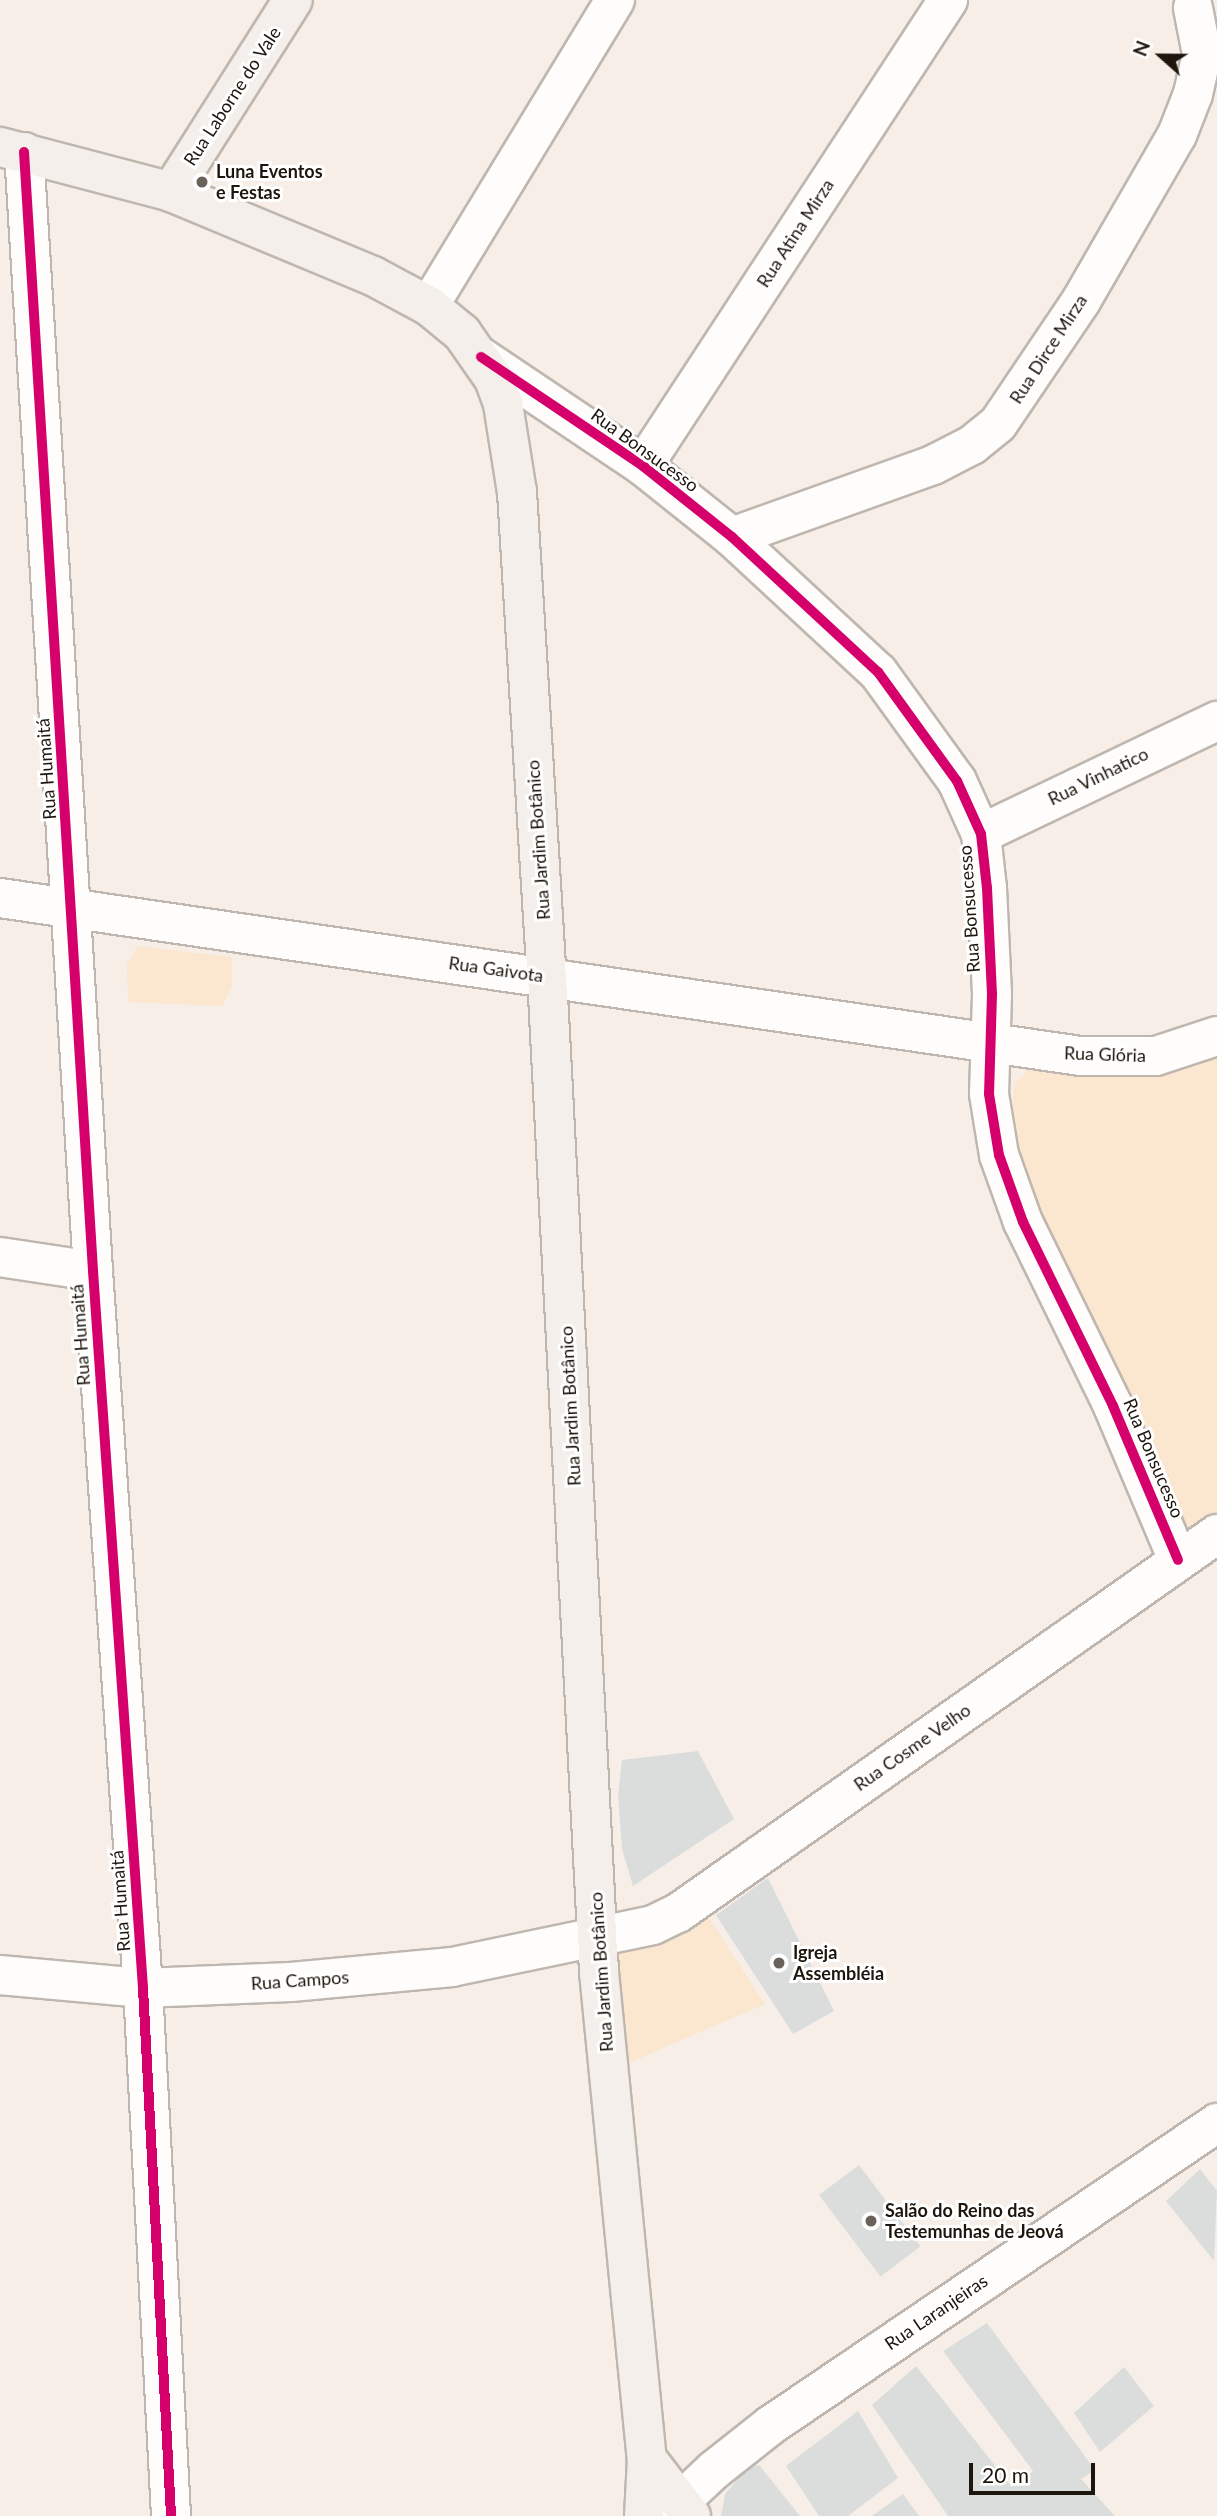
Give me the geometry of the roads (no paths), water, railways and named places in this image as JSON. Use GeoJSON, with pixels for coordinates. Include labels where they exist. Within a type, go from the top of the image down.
{"type":"FeatureCollection","features":[{"type":"Feature","properties":{"kind":"main road","name":"Rua Laborne do Vale"},"geometry":{"type":"LineString","coordinates":[[170,192],[293,0]]}},
{"type":"Feature","properties":{"kind":"main road","name":"Rua Jardim Botânico"},"geometry":{"type":"LineString","coordinates":[[12,150],[170,192],[373,276],[429,306],[462,333],[481,357],[503,404],[517,492],[547,976],[597,1936],[647,2459],[644,2516]]}},
{"type":"Feature","properties":{"kind":"main road"},"geometry":{"type":"LineString","coordinates":[[647,2459],[680,2511]]}},
{"type":"Feature","properties":{"kind":"street"},"geometry":{"type":"LineString","coordinates":[[429,306],[615,0]]}},
{"type":"Feature","properties":{"kind":"street","name":"Rua Atina Mirza"},"geometry":{"type":"LineString","coordinates":[[643,466],[948,0]]}},
{"type":"Feature","properties":{"kind":"street","name":"Rua Dirce Mirza"},"geometry":{"type":"LineString","coordinates":[[732,537],[933,465],[972,445],[998,424],[1081,301],[1177,135],[1194,94],[1202,54],[1198,5]]}},
{"type":"Feature","properties":{"kind":"street","name":"Rua Humaitá"},"geometry":{"type":"LineString","coordinates":[[12,150],[74,907],[93,1271],[144,1988],[171,2516]]}},
{"type":"Feature","properties":{"kind":"street","name":"Rua Bonsucesso"},"geometry":{"type":"LineString","coordinates":[[481,357],[643,466],[732,537],[878,672],[957,782],[981,834],[990,938],[992,1125],[1009,1190],[1113,1406],[1178,1560]]}},
{"type":"Feature","properties":{"kind":"street","name":"Rua Vinhatico"},"geometry":{"type":"LineString","coordinates":[[981,834],[1217,721]]}},
{"type":"Feature","properties":{"kind":"street","name":"Rua Gaivota"},"geometry":{"type":"LineString","coordinates":[[0,898],[991,1043]]}},
{"type":"Feature","properties":{"kind":"street","name":"Rua Glória"},"geometry":{"type":"LineString","coordinates":[[991,1043],[1118,1058],[1156,1056],[1217,1036]]}},
{"type":"Feature","properties":{"kind":"street"},"geometry":{"type":"LineString","coordinates":[[0,1257],[93,1271]]}},
{"type":"Feature","properties":{"kind":"street","name":"Rua Cosme Velho"},"geometry":{"type":"LineString","coordinates":[[597,1936],[653,1925],[678,1913],[1217,1534]]}},
{"type":"Feature","properties":{"kind":"street","name":"Rua Campos"},"geometry":{"type":"LineString","coordinates":[[0,1975],[144,1988],[291,1982],[452,1967],[597,1936]]}},
{"type":"Feature","properties":{"kind":"street","name":"Rua Laranjeiras"},"geometry":{"type":"LineString","coordinates":[[680,2511],[714,2470],[793,2410],[1217,2123]]}},
{"type":"Feature","properties":{"kind":"place","name":"Luna Eventos e Festas"},"geometry":{"type":"Point","coordinates":[202,182]}},
{"type":"Feature","properties":{"kind":"place","name":"Igreja Assembléia"},"geometry":{"type":"Point","coordinates":[779,1963]}},
{"type":"Feature","properties":{"kind":"place","name":"Salão do Reino das Testemunhas de Jeová"},"geometry":{"type":"Point","coordinates":[871,2221]}}]}
